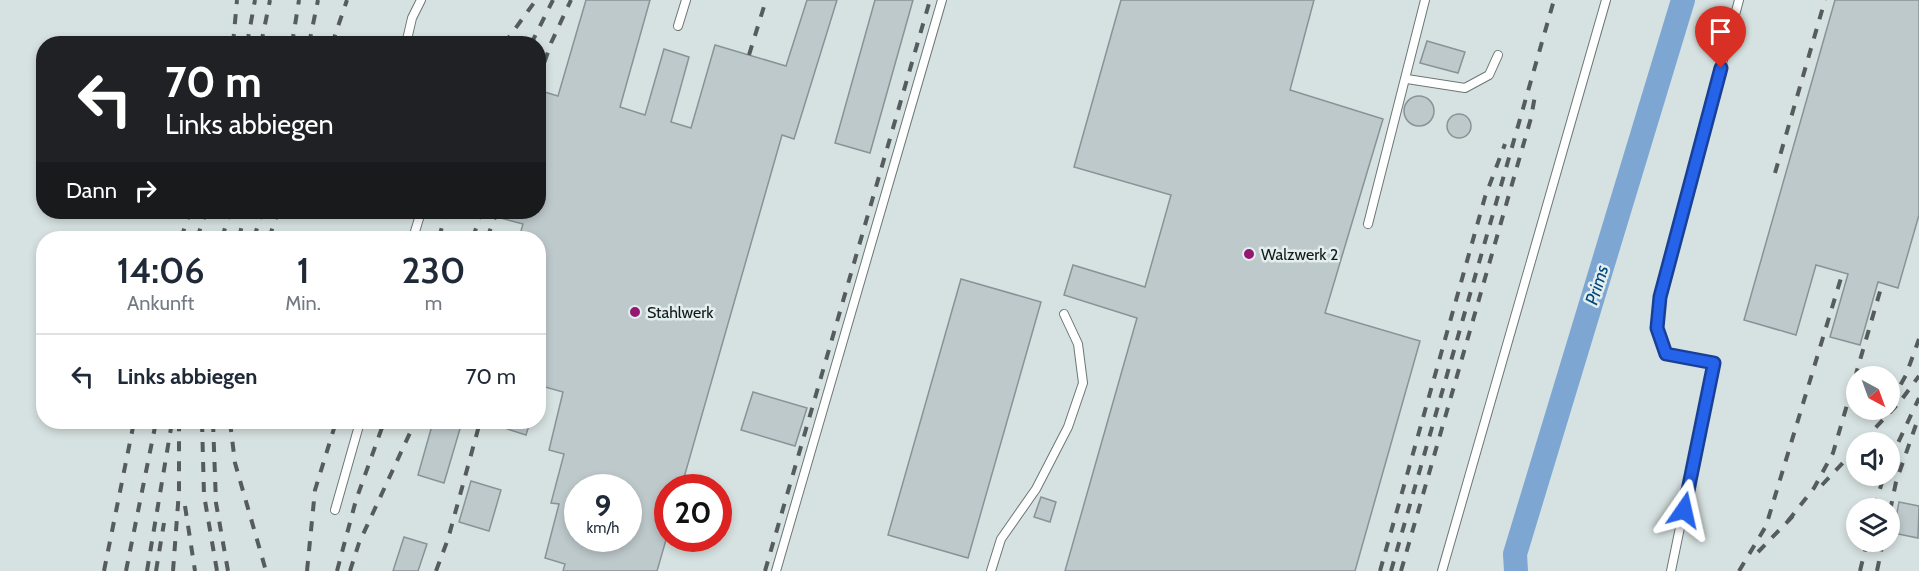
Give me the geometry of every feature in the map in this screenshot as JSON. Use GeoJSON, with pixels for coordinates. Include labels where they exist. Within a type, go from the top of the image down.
{"type":"FeatureCollection","features":[{"type":"Feature","properties":{"kind":"lane"},"geometry":{"type":"LineString","coordinates":[[408,36],[412,18],[421,0]]}},
{"type":"Feature","properties":{"kind":"lane"},"geometry":{"type":"LineString","coordinates":[[678,26],[686,0]]}},
{"type":"Feature","properties":{"kind":"lane"},"geometry":{"type":"LineString","coordinates":[[776,571],[942,0]]}},
{"type":"Feature","properties":{"kind":"lane"},"geometry":{"type":"LineString","coordinates":[[1368,224],[1407,79],[1425,0]]}},
{"type":"Feature","properties":{"kind":"lane"},"geometry":{"type":"LineString","coordinates":[[1442,571],[1606,0]]}},
{"type":"Feature","properties":{"kind":"lane"},"geometry":{"type":"LineString","coordinates":[[1671,571],[1714,363],[1666,354],[1657,328],[1660,297],[1740,0]]}},
{"type":"Feature","properties":{"kind":"lane"},"geometry":{"type":"LineString","coordinates":[[1407,79],[1465,88],[1489,75],[1498,54]]}},
{"type":"Feature","properties":{"kind":"lane"},"geometry":{"type":"LineString","coordinates":[[991,571],[1001,539],[1036,489],[1068,427],[1083,383],[1077,344],[1064,314]]}},
{"type":"Feature","properties":{"kind":"lane"},"geometry":{"type":"LineString","coordinates":[[335,510],[358,429]]}},
{"type":"Feature","properties":{"kind":"building","name":"Stahlwerk"},"geometry":{"type":"Polygon","coordinates":[[[586,0],[650,0],[620,107],[645,115],[664,49],[689,57],[671,122],[691,128],[715,45],[786,66],[807,0],[837,0],[794,139],[782,135],[685,474],[654,474],[654,552],[662,552],[657,571],[563,571],[565,564],[545,558],[559,504],[551,503],[564,454],[549,450],[563,392],[546,387],[546,231],[521,231],[523,224],[504,219],[546,219],[546,92],[558,96],[586,0]]]}},
{"type":"Feature","properties":{"kind":"building"},"geometry":{"type":"Polygon","coordinates":[[[875,0],[913,0],[870,153],[835,143],[875,0]]]}},
{"type":"Feature","properties":{"kind":"building","name":"Walzwerk 2"},"geometry":{"type":"Polygon","coordinates":[[[1121,0],[1314,0],[1290,90],[1383,119],[1325,313],[1420,341],[1355,571],[1065,571],[1137,318],[1064,295],[1073,265],[1145,287],[1171,195],[1074,167],[1121,0]]]}},
{"type":"Feature","properties":{"kind":"building"},"geometry":{"type":"Polygon","coordinates":[[[1835,0],[1919,0],[1919,215],[1898,288],[1878,282],[1860,345],[1830,337],[1848,274],[1816,265],[1796,335],[1744,320],[1835,0]]]}},
{"type":"Feature","properties":{"kind":"building"},"geometry":{"type":"Polygon","coordinates":[[[1427,41],[1465,52],[1458,73],[1420,63],[1427,41]]]}},
{"type":"Feature","properties":{"kind":"building"},"geometry":{"type":"Polygon","coordinates":[[[1419,96],[1429,101],[1434,111],[1429,121],[1419,126],[1409,121],[1404,111],[1409,101],[1419,96]]]}},
{"type":"Feature","properties":{"kind":"building"},"geometry":{"type":"Polygon","coordinates":[[[1459,114],[1464,115],[1470,121],[1470,131],[1464,137],[1459,138],[1454,137],[1448,131],[1447,126],[1448,121],[1454,115],[1459,114]]]}},
{"type":"Feature","properties":{"kind":"building"},"geometry":{"type":"Polygon","coordinates":[[[961,279],[1041,302],[968,558],[888,535],[961,279]]]}},
{"type":"Feature","properties":{"kind":"building"},"geometry":{"type":"Polygon","coordinates":[[[753,392],[807,408],[795,446],[741,430],[753,392]]]}},
{"type":"Feature","properties":{"kind":"building"},"geometry":{"type":"Polygon","coordinates":[[[431,429],[460,429],[444,483],[418,475],[431,429]]]}},
{"type":"Feature","properties":{"kind":"building"},"geometry":{"type":"Polygon","coordinates":[[[507,429],[528,429],[526,435],[507,429]]]}},
{"type":"Feature","properties":{"kind":"building"},"geometry":{"type":"Polygon","coordinates":[[[471,481],[501,490],[489,531],[459,522],[471,481]]]}},
{"type":"Feature","properties":{"kind":"building"},"geometry":{"type":"Polygon","coordinates":[[[1041,497],[1056,502],[1050,522],[1034,517],[1041,497]]]}},
{"type":"Feature","properties":{"kind":"building"},"geometry":{"type":"Polygon","coordinates":[[[1900,502],[1919,506],[1918,538],[1900,534],[1900,502]]]}},
{"type":"Feature","properties":{"kind":"building"},"geometry":{"type":"Polygon","coordinates":[[[404,537],[427,544],[418,571],[393,571],[404,537]]]}},
{"type":"Feature","properties":{"kind":"waterway","name":"Prims"},"geometry":{"type":"LineString","coordinates":[[1516,571],[1515,554],[1683,0]]}},
{"type":"Feature","properties":{"kind":"railway"},"geometry":{"type":"LineString","coordinates":[[234,36],[237,0]]}},
{"type":"Feature","properties":{"kind":"railway"},"geometry":{"type":"LineString","coordinates":[[248,36],[255,0]]}},
{"type":"Feature","properties":{"kind":"railway"},"geometry":{"type":"LineString","coordinates":[[263,36],[270,0]]}},
{"type":"Feature","properties":{"kind":"railway"},"geometry":{"type":"LineString","coordinates":[[293,36],[299,0]]}},
{"type":"Feature","properties":{"kind":"railway"},"geometry":{"type":"LineString","coordinates":[[311,36],[318,0]]}},
{"type":"Feature","properties":{"kind":"railway"},"geometry":{"type":"LineString","coordinates":[[335,36],[347,0]]}},
{"type":"Feature","properties":{"kind":"railway"},"geometry":{"type":"LineString","coordinates":[[510,36],[536,0]]}},
{"type":"Feature","properties":{"kind":"railway"},"geometry":{"type":"LineString","coordinates":[[535,36],[553,0]]}},
{"type":"Feature","properties":{"kind":"railway"},"geometry":{"type":"LineString","coordinates":[[546,58],[571,0]]}},
{"type":"Feature","properties":{"kind":"railway"},"geometry":{"type":"LineString","coordinates":[[749,55],[766,0]]}},
{"type":"Feature","properties":{"kind":"railway"},"geometry":{"type":"LineString","coordinates":[[765,571],[930,0]]}},
{"type":"Feature","properties":{"kind":"railway"},"geometry":{"type":"LineString","coordinates":[[1391,571],[1554,0]]}},
{"type":"Feature","properties":{"kind":"railway"},"geometry":{"type":"LineString","coordinates":[[1775,173],[1825,0]]}},
{"type":"Feature","properties":{"kind":"railway"},"geometry":{"type":"LineString","coordinates":[[1401,571],[1531,118],[1536,90]]}},
{"type":"Feature","properties":{"kind":"railway"},"geometry":{"type":"LineString","coordinates":[[1380,571],[1485,197],[1505,144]]}},
{"type":"Feature","properties":{"kind":"railway"},"geometry":{"type":"LineString","coordinates":[[183,231],[188,219]]}},
{"type":"Feature","properties":{"kind":"railway"},"geometry":{"type":"LineString","coordinates":[[199,231],[204,219]]}},
{"type":"Feature","properties":{"kind":"railway"},"geometry":{"type":"LineString","coordinates":[[224,231],[228,219]]}},
{"type":"Feature","properties":{"kind":"railway"},"geometry":{"type":"LineString","coordinates":[[241,231],[243,219]]}},
{"type":"Feature","properties":{"kind":"railway"},"geometry":{"type":"LineString","coordinates":[[256,231],[260,219]]}},
{"type":"Feature","properties":{"kind":"railway"},"geometry":{"type":"LineString","coordinates":[[271,231],[276,219]]}},
{"type":"Feature","properties":{"kind":"railway"},"geometry":{"type":"LineString","coordinates":[[441,231],[444,219]]}},
{"type":"Feature","properties":{"kind":"railway"},"geometry":{"type":"LineString","coordinates":[[475,231],[479,219]]}},
{"type":"Feature","properties":{"kind":"railway"},"geometry":{"type":"LineString","coordinates":[[490,231],[494,219]]}},
{"type":"Feature","properties":{"kind":"railway"},"geometry":{"type":"LineString","coordinates":[[1739,571],[1766,526],[1841,278]]}},
{"type":"Feature","properties":{"kind":"railway"},"geometry":{"type":"LineString","coordinates":[[1788,521],[1814,488],[1833,453],[1881,288]]}},
{"type":"Feature","properties":{"kind":"railway"},"geometry":{"type":"LineString","coordinates":[[1900,386],[1919,339]]}},
{"type":"Feature","properties":{"kind":"railway"},"geometry":{"type":"LineString","coordinates":[[1871,432],[1899,403],[1919,376]]}},
{"type":"Feature","properties":{"kind":"railway"},"geometry":{"type":"LineString","coordinates":[[1900,439],[1919,398]]}},
{"type":"Feature","properties":{"kind":"railway"},"geometry":{"type":"LineString","coordinates":[[1893,498],[1919,416]]}},
{"type":"Feature","properties":{"kind":"railway"},"geometry":{"type":"LineString","coordinates":[[104,571],[133,429]]}},
{"type":"Feature","properties":{"kind":"railway"},"geometry":{"type":"LineString","coordinates":[[126,571],[155,429]]}},
{"type":"Feature","properties":{"kind":"railway"},"geometry":{"type":"LineString","coordinates":[[147,571],[171,429]]}},
{"type":"Feature","properties":{"kind":"railway"},"geometry":{"type":"LineString","coordinates":[[173,571],[179,491],[179,429]]}},
{"type":"Feature","properties":{"kind":"railway"},"geometry":{"type":"LineString","coordinates":[[202,429],[204,495],[217,571]]}},
{"type":"Feature","properties":{"kind":"railway"},"geometry":{"type":"LineString","coordinates":[[213,429],[216,503],[228,571]]}},
{"type":"Feature","properties":{"kind":"railway"},"geometry":{"type":"LineString","coordinates":[[231,429],[235,463],[266,571]]}},
{"type":"Feature","properties":{"kind":"railway"},"geometry":{"type":"LineString","coordinates":[[307,571],[315,490],[334,429]]}},
{"type":"Feature","properties":{"kind":"railway"},"geometry":{"type":"LineString","coordinates":[[337,571],[356,500],[381,429]]}},
{"type":"Feature","properties":{"kind":"railway"},"geometry":{"type":"LineString","coordinates":[[350,571],[359,543],[412,429]]}},
{"type":"Feature","properties":{"kind":"railway"},"geometry":{"type":"LineString","coordinates":[[436,571],[448,539],[478,429]]}},
{"type":"Feature","properties":{"kind":"railway"},"geometry":{"type":"LineString","coordinates":[[1822,485],[1846,460]]}},
{"type":"Feature","properties":{"kind":"railway"},"geometry":{"type":"LineString","coordinates":[[1877,498],[1881,486]]}},
{"type":"Feature","properties":{"kind":"railway"},"geometry":{"type":"LineString","coordinates":[[185,506],[195,571]]}},
{"type":"Feature","properties":{"kind":"railway"},"geometry":{"type":"LineString","coordinates":[[1758,552],[1793,516]]}},
{"type":"Feature","properties":{"kind":"railway"},"geometry":{"type":"LineString","coordinates":[[156,571],[164,523]]}},
{"type":"Feature","properties":{"kind":"railway"},"geometry":{"type":"LineString","coordinates":[[1860,571],[1865,552]]}},
{"type":"Feature","properties":{"kind":"railway"},"geometry":{"type":"LineString","coordinates":[[1877,571],[1881,552]]}},
{"type":"Feature","properties":{"kind":"place","name":"Walzwerk 2"},"geometry":{"type":"Point","coordinates":[1249,254]}},
{"type":"Feature","properties":{"kind":"place","name":"Stahlwerk"},"geometry":{"type":"Point","coordinates":[635,312]}},
{"type":"Feature","properties":{"kind":"route"},"geometry":{"type":"LineString","coordinates":[[1684,510],[1714,363],[1666,354],[1657,328],[1660,297],[1721,68]]}}]}
